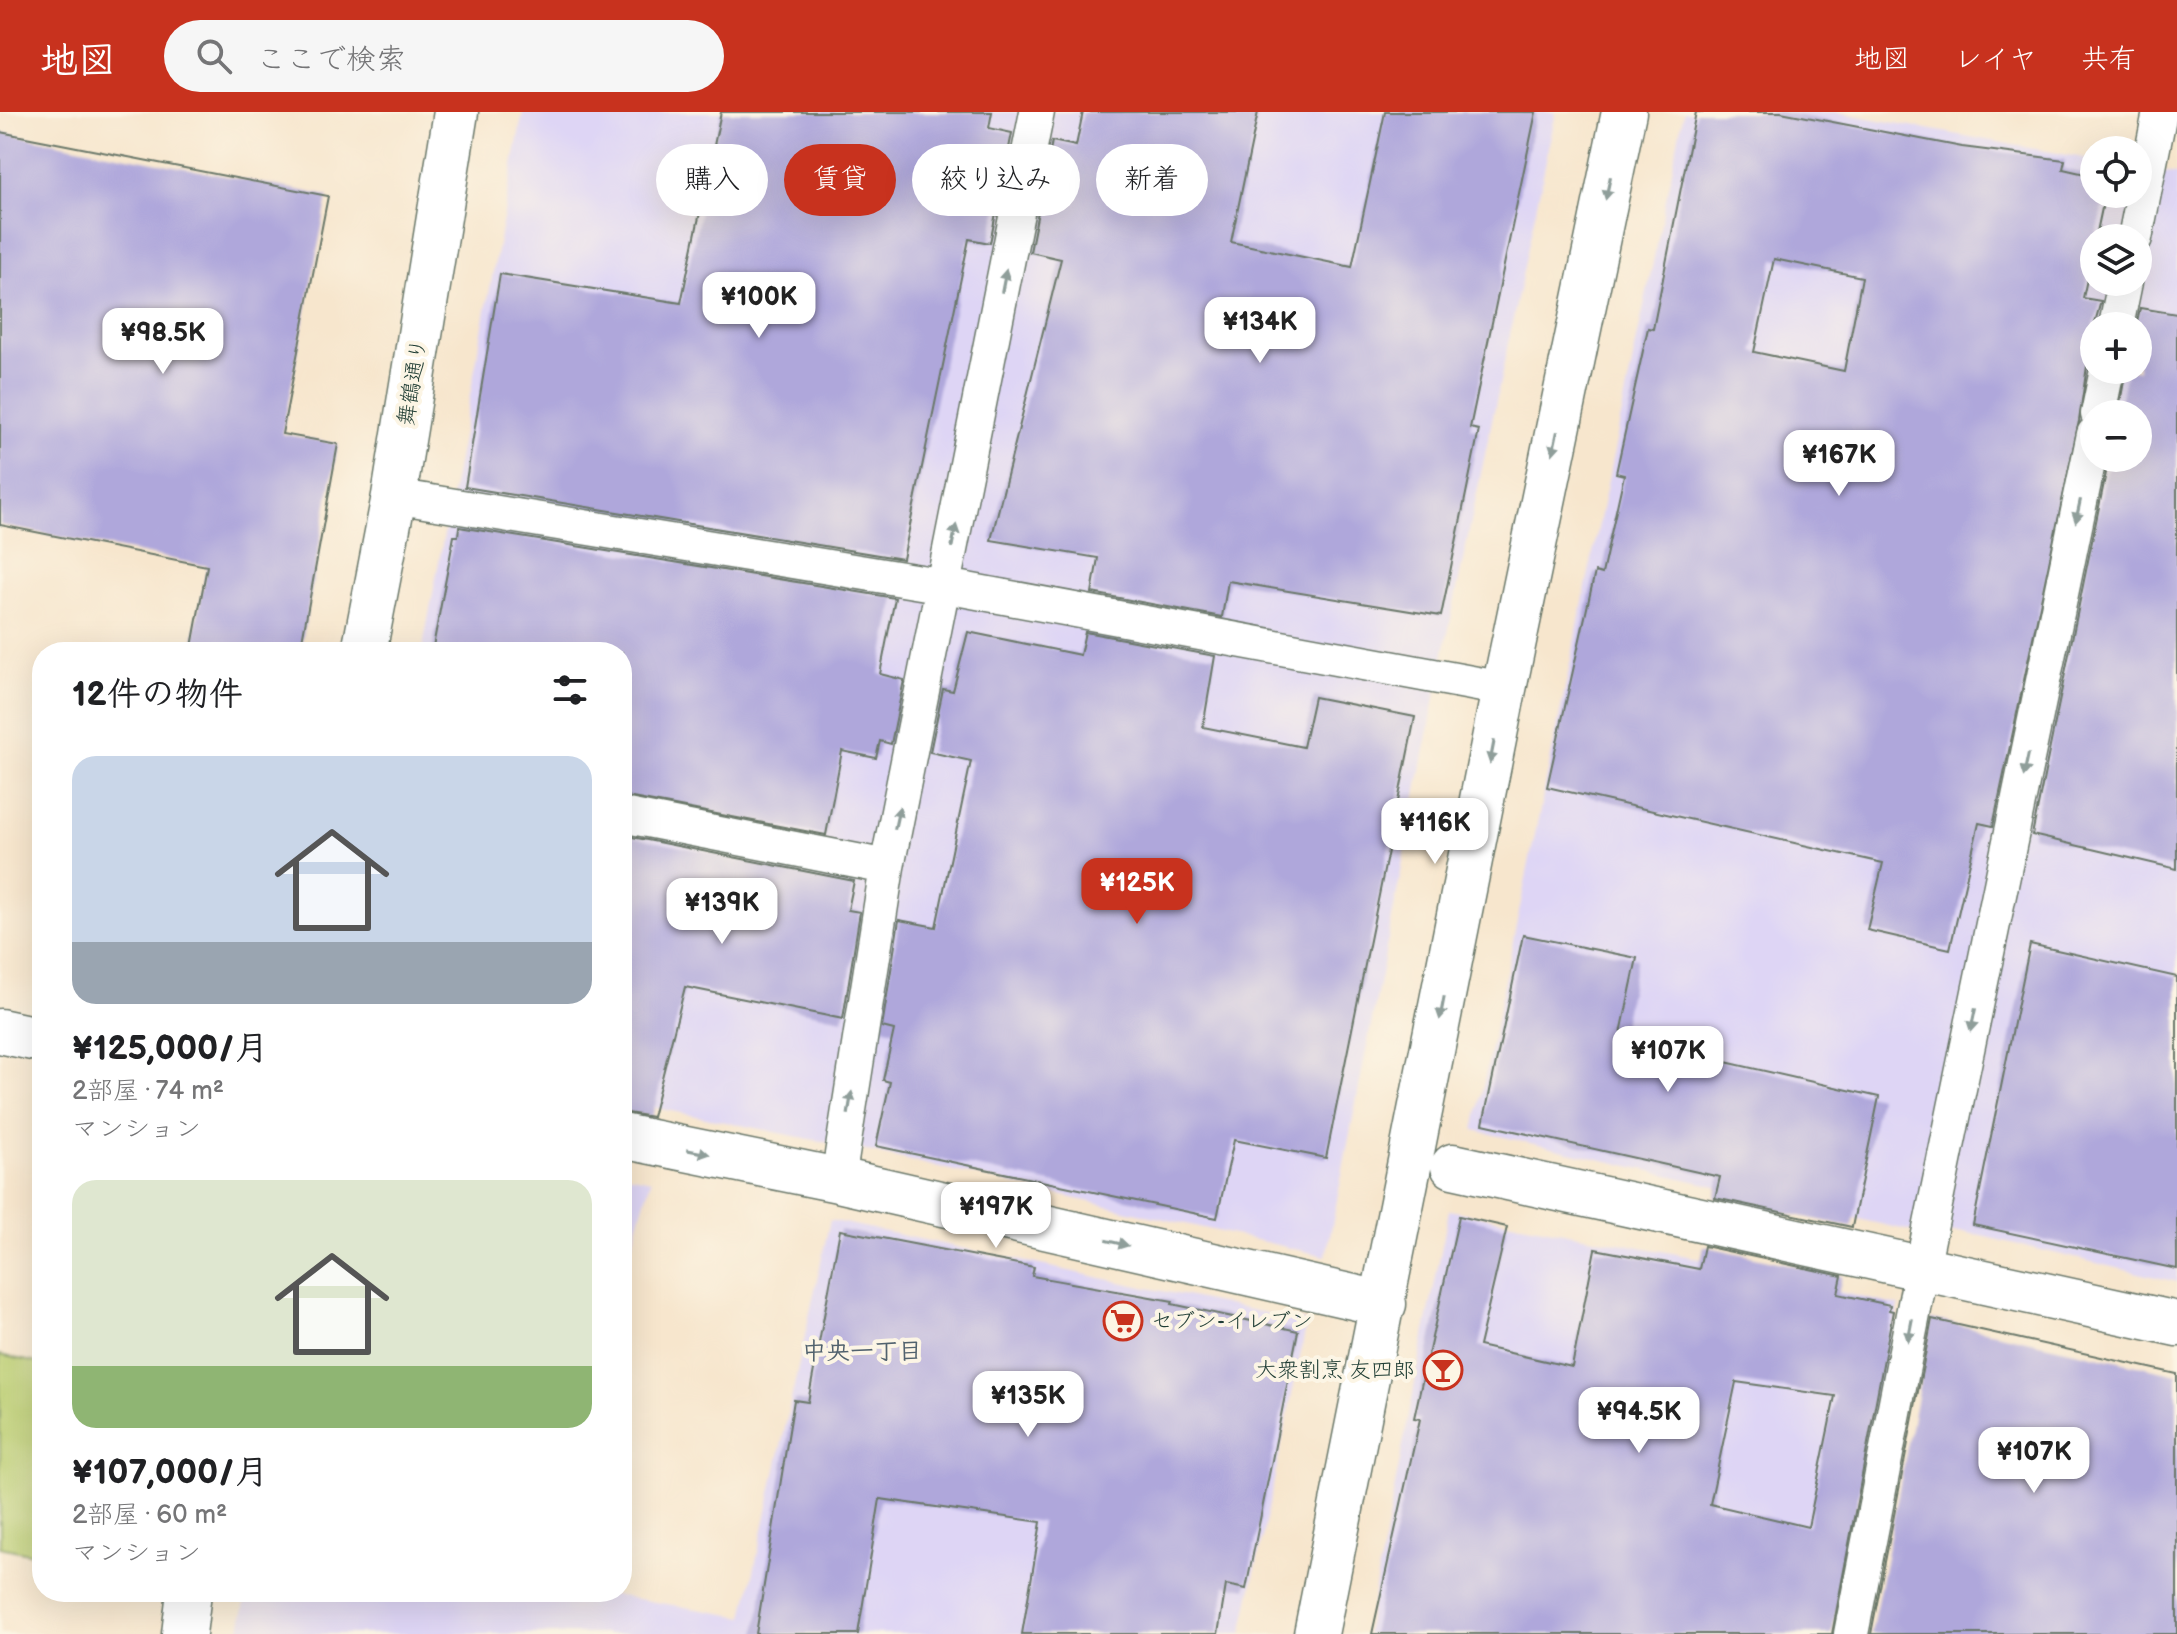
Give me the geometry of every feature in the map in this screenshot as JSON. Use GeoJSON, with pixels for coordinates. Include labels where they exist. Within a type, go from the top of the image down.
{"type":"FeatureCollection","features":[{"type":"Feature","properties":{"kind":"street","name":"舞鶴通り"},"geometry":{"type":"LineString","coordinates":[[366,642],[394,496],[456,112]]}},
{"type":"Feature","properties":{"kind":"street"},"geometry":{"type":"LineString","coordinates":[[1316,1634],[1504,689],[1624,112]]}},
{"type":"Feature","properties":{"kind":"street"},"geometry":{"type":"LineString","coordinates":[[0,1031],[32,1038]]}},
{"type":"Feature","properties":{"kind":"street"},"geometry":{"type":"LineString","coordinates":[[632,1138],[838,1180],[1384,1304]]}},
{"type":"Feature","properties":{"kind":"street"},"geometry":{"type":"LineString","coordinates":[[1453,1166],[2177,1324]]}},
{"type":"Feature","properties":{"kind":"street"},"geometry":{"type":"LineString","coordinates":[[184,1634],[188,1602]]}},
{"type":"Feature","properties":{"kind":"lane"},"geometry":{"type":"LineString","coordinates":[[838,1180],[887,867],[1037,112]]}},
{"type":"Feature","properties":{"kind":"lane"},"geometry":{"type":"LineString","coordinates":[[2138,224],[2160,112]]}},
{"type":"Feature","properties":{"kind":"lane"},"geometry":{"type":"LineString","coordinates":[[1851,1634],[1922,1268],[2086,472]]}},
{"type":"Feature","properties":{"kind":"lane"},"geometry":{"type":"LineString","coordinates":[[394,496],[945,586],[1504,689]]}},
{"type":"Feature","properties":{"kind":"lane"},"geometry":{"type":"LineString","coordinates":[[632,817],[887,867]]}},
{"type":"Feature","properties":{"kind":"shaded area"},"geometry":{"type":"Polygon","coordinates":[[[523,112],[1556,112],[1445,647],[1326,1256],[859,1149],[632,1103],[632,642],[424,642],[523,112]]]}},
{"type":"Feature","properties":{"kind":"shaded area"},"geometry":{"type":"Polygon","coordinates":[[[1684,112],[1836,112],[2080,157],[2080,208],[2152,208],[2152,170],[2177,174],[2177,1282],[1964,1232],[1919,1233],[1474,1130],[1684,112]]]}},
{"type":"Feature","properties":{"kind":"shaded area"},"geometry":{"type":"Polygon","coordinates":[[[632,1176],[651,1180],[632,1244],[632,1176]]]}},
{"type":"Feature","properties":{"kind":"shaded area"},"geometry":{"type":"Polygon","coordinates":[[[1449,1210],[1692,1257],[1899,1306],[1830,1634],[1366,1634],[1449,1210]]]}},
{"type":"Feature","properties":{"kind":"shaded area"},"geometry":{"type":"Polygon","coordinates":[[[830,1220],[1307,1322],[1242,1634],[239,1634],[245,1602],[632,1602],[632,1598],[744,1617],[830,1220]]]}},
{"type":"Feature","properties":{"kind":"green space"},"geometry":{"type":"Polygon","coordinates":[[[0,1355],[32,1362],[32,1554],[0,1547],[0,1355]]]}},
{"type":"Feature","properties":{"kind":"building"},"geometry":{"type":"Polygon","coordinates":[[[721,112],[992,112],[989,128],[1012,133],[1010,144],[912,144],[912,216],[995,216],[990,243],[969,239],[903,559],[465,487],[500,274],[681,303],[699,216],[768,216],[768,144],[714,144],[721,112]]]}},
{"type":"Feature","properties":{"kind":"building"},"geometry":{"type":"Polygon","coordinates":[[[1083,112],[1258,112],[1231,242],[1352,267],[1385,112],[1536,112],[1470,428],[1479,430],[1441,616],[1228,581],[1222,617],[1092,593],[1098,558],[991,540],[1061,259],[1030,252],[1037,216],[1080,216],[1080,144],[1076,144],[1083,112]]]}},
{"type":"Feature","properties":{"kind":"building"},"geometry":{"type":"Polygon","coordinates":[[[1696,112],[1781,112],[1962,147],[2065,160],[2063,169],[2080,173],[2080,208],[2102,208],[2099,224],[2080,224],[2080,296],[2101,301],[2098,312],[2080,312],[2080,384],[2084,384],[2079,421],[1993,826],[1979,823],[1950,949],[1867,930],[1883,863],[1547,787],[1595,572],[1602,574],[1624,475],[1616,473],[1648,328],[1653,329],[1696,112]],[[1774,259],[1754,352],[1844,371],[1862,277],[1774,259]]]}},
{"type":"Feature","properties":{"kind":"building"},"geometry":{"type":"Polygon","coordinates":[[[0,132],[328,196],[282,434],[338,444],[302,642],[193,642],[207,566],[0,525],[0,132]]]}},
{"type":"Feature","properties":{"kind":"building"},"geometry":{"type":"Polygon","coordinates":[[[2140,308],[2177,314],[2177,869],[2032,835],[2106,472],[2152,472],[2152,400],[2121,400],[2123,384],[2152,384],[2152,312],[2139,312],[2140,308]]]}},
{"type":"Feature","properties":{"kind":"building"},"geometry":{"type":"Polygon","coordinates":[[[459,527],[895,598],[880,674],[904,680],[891,744],[880,741],[876,758],[842,751],[826,835],[632,798],[632,642],[434,642],[454,536],[458,536],[459,527]]]}},
{"type":"Feature","properties":{"kind":"building"},"geometry":{"type":"Polygon","coordinates":[[[968,632],[1080,655],[1085,632],[1215,656],[1203,727],[1303,747],[1314,697],[1415,717],[1326,1158],[1234,1140],[1217,1218],[876,1146],[890,1082],[883,1080],[894,1030],[882,1027],[899,920],[936,927],[971,761],[930,752],[943,689],[953,691],[968,632]]]}},
{"type":"Feature","properties":{"kind":"building"},"geometry":{"type":"Polygon","coordinates":[[[632,837],[854,881],[848,910],[860,912],[843,1019],[685,987],[652,1117],[632,1114],[632,837]]]}},
{"type":"Feature","properties":{"kind":"building"},"geometry":{"type":"Polygon","coordinates":[[[1523,935],[1637,958],[1620,1038],[1879,1097],[1852,1227],[1715,1198],[1720,1177],[1483,1124],[1523,935]]]}},
{"type":"Feature","properties":{"kind":"building"},"geometry":{"type":"Polygon","coordinates":[[[2030,944],[2177,977],[2177,1269],[1973,1225],[2030,944]]]}},
{"type":"Feature","properties":{"kind":"building"},"geometry":{"type":"Polygon","coordinates":[[[1459,1216],[1507,1227],[1479,1346],[1572,1367],[1595,1249],[1699,1269],[1704,1246],[1842,1276],[1838,1294],[1890,1305],[1889,1310],[1893,1311],[1832,1634],[1372,1634],[1420,1419],[1414,1418],[1459,1216]],[[1736,1382],[1710,1504],[1808,1527],[1835,1396],[1736,1382]]]}},
{"type":"Feature","properties":{"kind":"building"},"geometry":{"type":"Polygon","coordinates":[[[840,1230],[1034,1267],[1032,1276],[1173,1301],[1172,1304],[1298,1331],[1246,1589],[1226,1585],[1218,1634],[1022,1634],[1041,1522],[880,1499],[858,1634],[756,1634],[794,1400],[808,1402],[840,1230]]]}},
{"type":"Feature","properties":{"kind":"building"},"geometry":{"type":"Polygon","coordinates":[[[1932,1319],[2177,1374],[2177,1634],[1871,1634],[1932,1319]]]}},
{"type":"Feature","properties":{"kind":"place","name":"セブン-イレブン"},"geometry":{"type":"Point","coordinates":[1123,1321]}},
{"type":"Feature","properties":{"kind":"place","name":"大衆割烹 友四郎"},"geometry":{"type":"Point","coordinates":[1443,1370]}},
{"type":"Feature","properties":{"kind":"district","name":"中央一丁目"},"geometry":{"type":"Point","coordinates":[862,1351]}}]}
